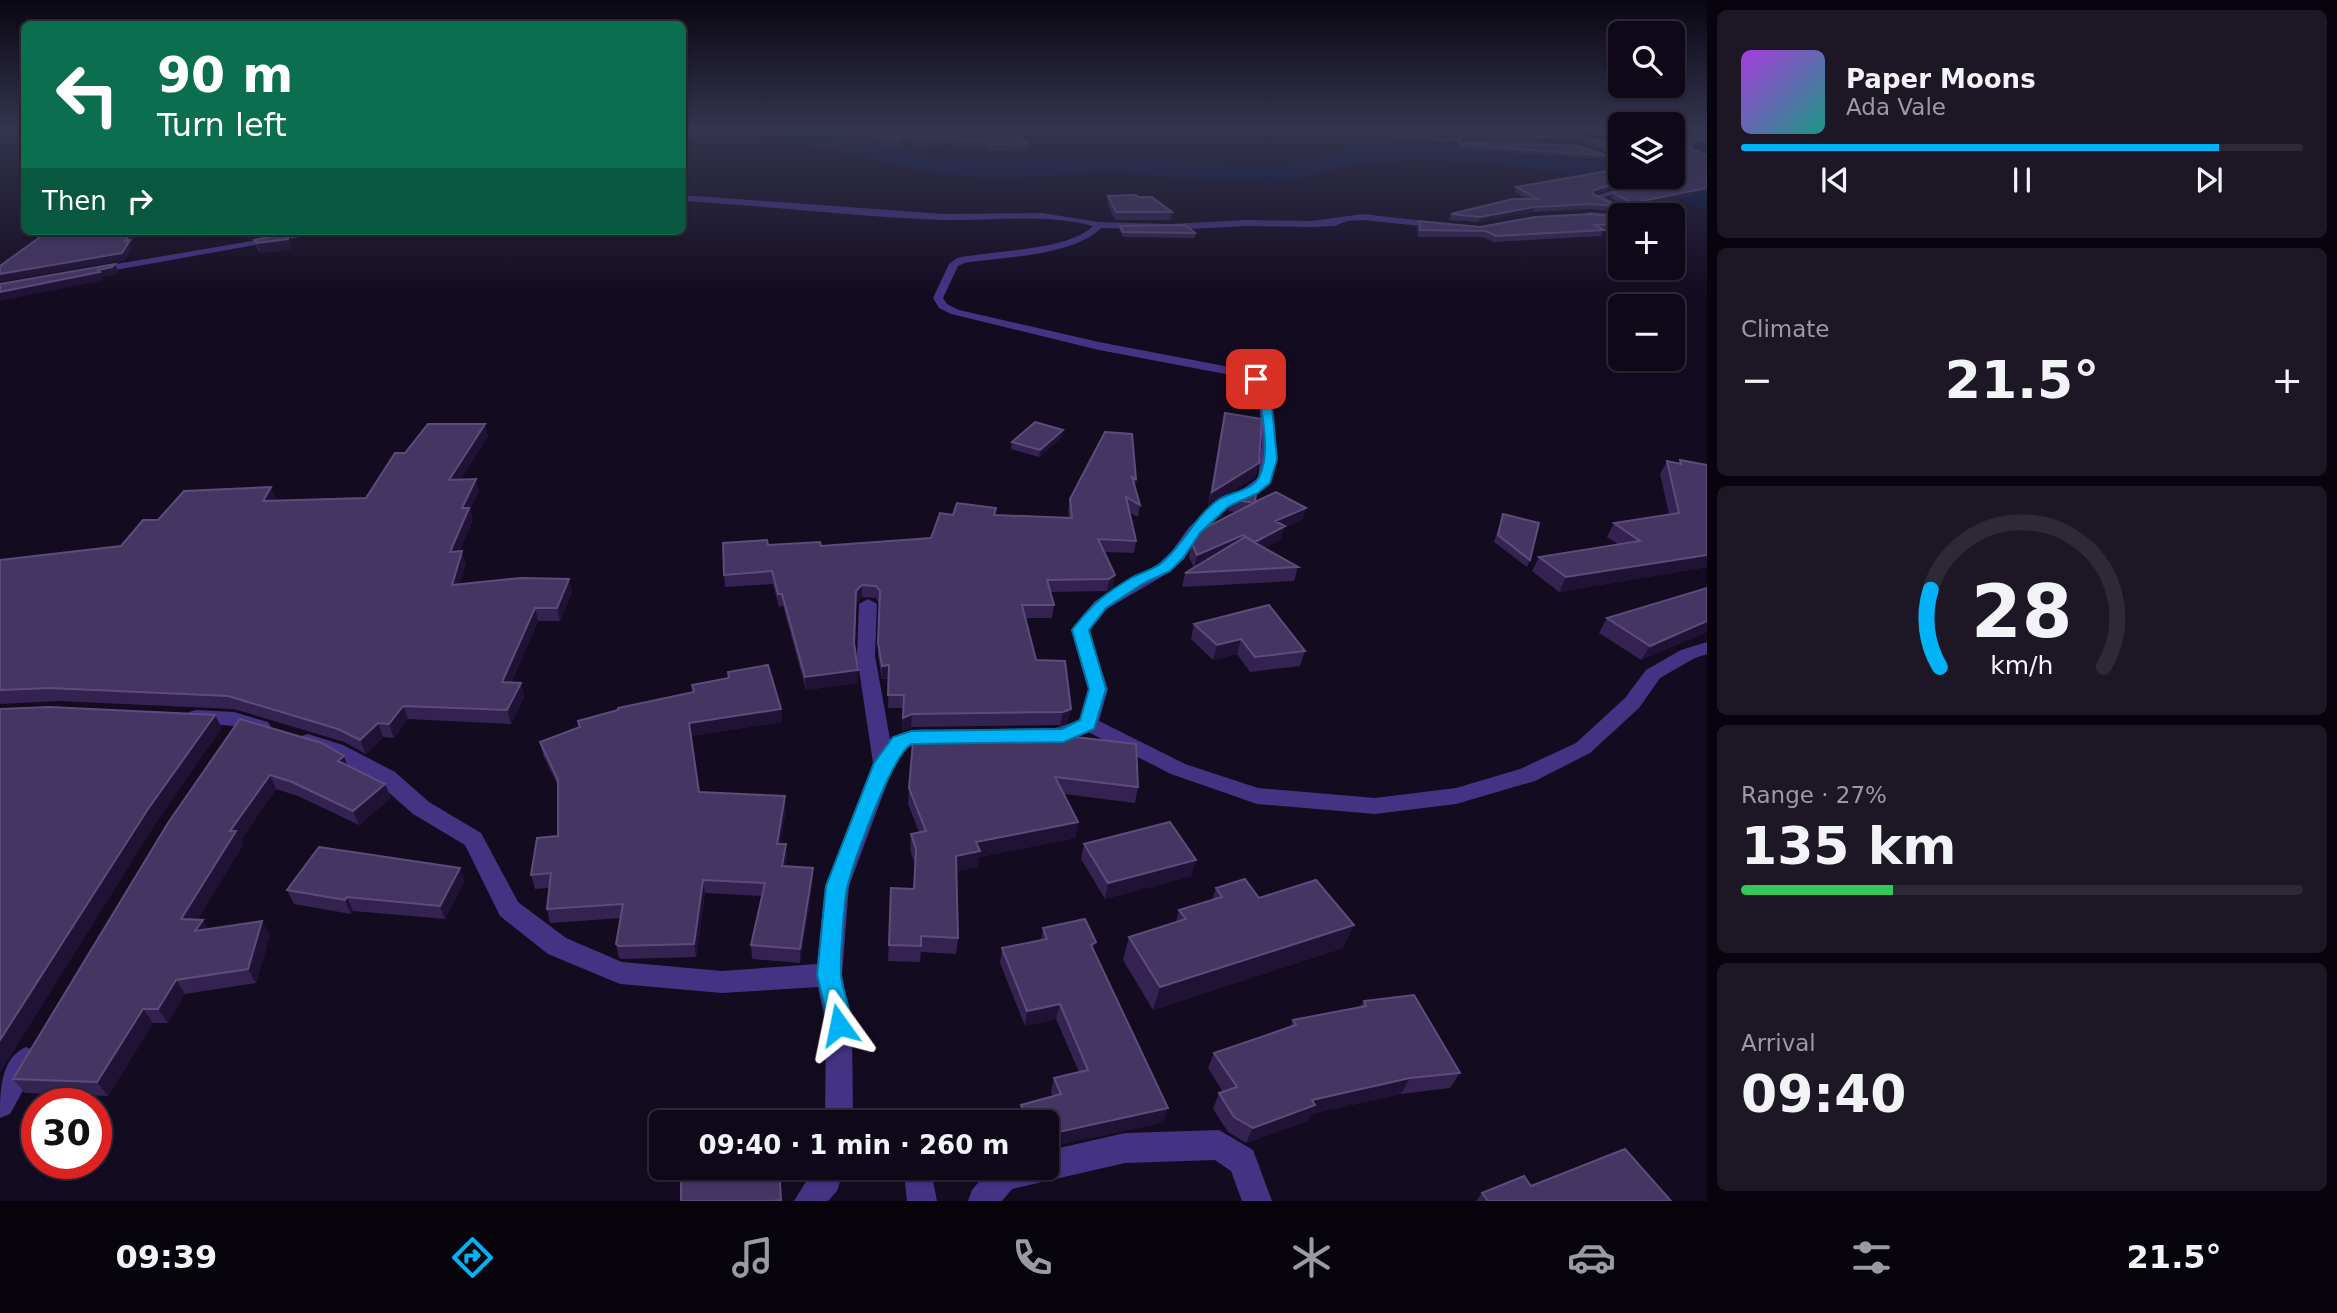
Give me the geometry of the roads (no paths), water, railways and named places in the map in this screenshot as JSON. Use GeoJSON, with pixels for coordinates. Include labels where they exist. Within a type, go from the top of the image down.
{"type":"FeatureCollection","features":[{"type":"Feature","properties":{"kind":"street"},"geometry":{"type":"LineString","coordinates":[[1608,203],[1596,197],[1625,189]]}},
{"type":"Feature","properties":{"kind":"street"},"geometry":{"type":"LineString","coordinates":[[686,198],[945,217],[1058,216],[1099,225],[1170,227],[1246,223],[1311,224],[1335,223],[1345,218],[1363,216],[1451,226]]}},
{"type":"Feature","properties":{"kind":"street"},"geometry":{"type":"LineString","coordinates":[[1580,215],[1608,217]]}},
{"type":"Feature","properties":{"kind":"street"},"geometry":{"type":"LineString","coordinates":[[1036,736],[1064,735],[1088,724],[1098,689],[1080,630],[1101,604],[1164,568],[1178,555],[1195,530],[1224,503],[1254,490],[1265,480],[1270,459],[1264,385],[1256,379],[1240,373],[1099,346],[955,312],[939,302],[938,298],[954,264],[961,260],[1068,244],[1087,236],[1099,225]]}},
{"type":"Feature","properties":{"kind":"street"},"geometry":{"type":"LineString","coordinates":[[86,272],[304,235]]}},
{"type":"Feature","properties":{"kind":"street"},"geometry":{"type":"LineString","coordinates":[[868,604],[866,656],[884,763]]}},
{"type":"Feature","properties":{"kind":"street"},"geometry":{"type":"LineString","coordinates":[[1088,724],[1178,769],[1257,796],[1375,806],[1456,796],[1527,775],[1583,748],[1632,703],[1654,674],[1688,654],[1707,648]]}},
{"type":"Feature","properties":{"kind":"street"},"geometry":{"type":"LineString","coordinates":[[180,716],[242,720],[336,750],[387,778],[421,808],[472,839],[509,909],[557,946],[620,973],[722,982],[829,975]]}},
{"type":"Feature","properties":{"kind":"street"},"geometry":{"type":"LineString","coordinates":[[227,742],[242,720]]}},
{"type":"Feature","properties":{"kind":"street"},"geometry":{"type":"LineString","coordinates":[[839,1110],[839,1025],[829,975],[837,886],[884,763],[899,741],[911,737],[953,737]]}},
{"type":"Feature","properties":{"kind":"street"},"geometry":{"type":"LineString","coordinates":[[0,1104],[36,1044]]}},
{"type":"Feature","properties":{"kind":"street"},"geometry":{"type":"LineString","coordinates":[[1059,1163],[1125,1148],[1219,1145],[1242,1161],[1257,1201]]}},
{"type":"Feature","properties":{"kind":"street"},"geometry":{"type":"LineString","coordinates":[[809,1201],[826,1180]]}},
{"type":"Feature","properties":{"kind":"street"},"geometry":{"type":"LineString","coordinates":[[984,1201],[1000,1180]]}},
{"type":"Feature","properties":{"kind":"waterway"},"geometry":{"type":"LineString","coordinates":[[1681,189],[1707,201]]}}]}
